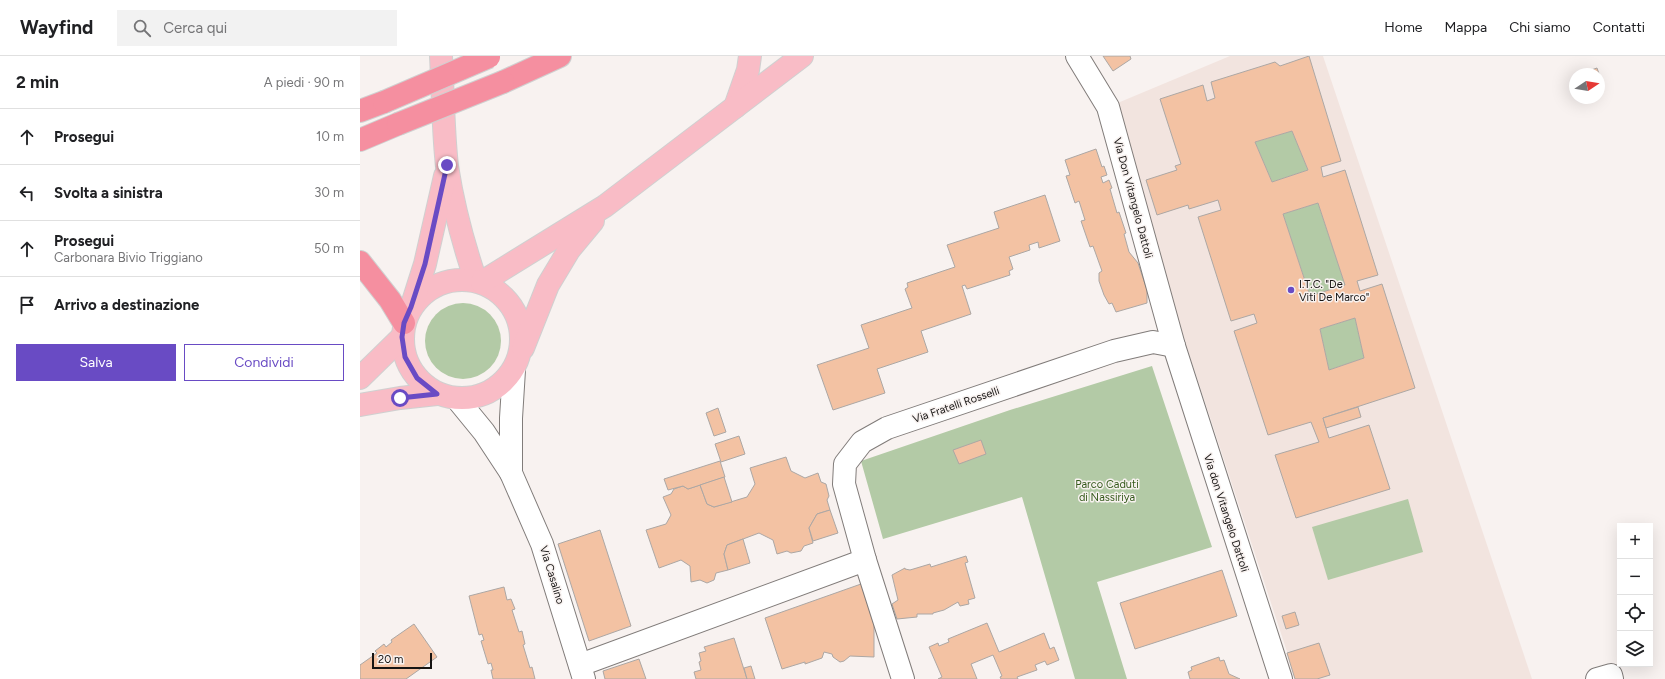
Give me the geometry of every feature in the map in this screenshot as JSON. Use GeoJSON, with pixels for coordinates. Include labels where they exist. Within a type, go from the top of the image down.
{"type":"FeatureCollection","features":[{"type":"Feature","properties":{"kind":"highway"},"geometry":{"type":"LineString","coordinates":[[360,140],[503,82],[560,56]]}},
{"type":"Feature","properties":{"kind":"highway"},"geometry":{"type":"LineString","coordinates":[[360,112],[490,57]]}},
{"type":"Feature","properties":{"kind":"highway"},"geometry":{"type":"LineString","coordinates":[[360,262],[406,322]]}},
{"type":"Feature","properties":{"kind":"main road"},"geometry":{"type":"LineString","coordinates":[[440,56],[447,165],[458,224],[465,250],[479,282]]}},
{"type":"Feature","properties":{"kind":"main road"},"geometry":{"type":"LineString","coordinates":[[735,106],[748,70],[750,56]]}},
{"type":"Feature","properties":{"kind":"main road"},"geometry":{"type":"LineString","coordinates":[[479,282],[605,206],[802,56]]}},
{"type":"Feature","properties":{"kind":"main road"},"geometry":{"type":"LineString","coordinates":[[447,165],[434,230],[406,322],[405,357],[417,378],[447,396]]}},
{"type":"Feature","properties":{"kind":"main road"},"geometry":{"type":"LineString","coordinates":[[360,405],[406,397],[479,397],[498,387],[516,363],[548,285],[569,250],[605,206]]}},
{"type":"Feature","properties":{"kind":"main road"},"geometry":{"type":"LineString","coordinates":[[360,378],[406,322],[432,287],[457,279],[479,282],[499,291],[514,309],[522,333],[516,363]]}},
{"type":"Feature","properties":{"kind":"street","name":"Via Don Vitangelo Dattoli"},"geometry":{"type":"LineString","coordinates":[[1077,56],[1108,107],[1174,346]]}},
{"type":"Feature","properties":{"kind":"street","name":"Via Fratelli Rosselli"},"geometry":{"type":"LineString","coordinates":[[903,679],[865,560],[844,484],[845,464],[862,442],[887,428],[1114,351],[1153,342],[1174,346]]}},
{"type":"Feature","properties":{"kind":"street","name":"Via don Vitangelo Dattoli"},"geometry":{"type":"LineString","coordinates":[[1174,346],[1281,679]]}},
{"type":"Feature","properties":{"kind":"street","name":"Via Casalino"},"geometry":{"type":"LineString","coordinates":[[511,473],[511,418],[516,363]]}},
{"type":"Feature","properties":{"kind":"street","name":"Via Casalino"},"geometry":{"type":"LineString","coordinates":[[447,396],[484,432],[511,473],[542,544],[582,672]]}},
{"type":"Feature","properties":{"kind":"street"},"geometry":{"type":"LineString","coordinates":[[582,672],[865,560]]}},
{"type":"Feature","properties":{"kind":"street"},"geometry":{"type":"LineString","coordinates":[[1597,679],[1611,674],[1612,679]]}},
{"type":"Feature","properties":{"kind":"shaded area"},"geometry":{"type":"Polygon","coordinates":[[[1230,56],[1323,56],[1532,679],[1296,679],[1108,107],[1230,56]]]}},
{"type":"Feature","properties":{"kind":"green space"},"geometry":{"type":"Polygon","coordinates":[[[1292,131],[1308,170],[1272,182],[1255,142],[1292,131]]]}},
{"type":"Feature","properties":{"kind":"green space"},"geometry":{"type":"Polygon","coordinates":[[[1318,203],[1345,285],[1310,296],[1283,214],[1318,203]]]}},
{"type":"Feature","properties":{"kind":"green space"},"geometry":{"type":"Polygon","coordinates":[[[456,303],[470,303],[484,309],[495,320],[501,334],[501,348],[498,356],[490,368],[484,373],[470,379],[456,379],[442,373],[431,362],[425,348],[425,334],[431,320],[442,309],[456,303]]]}},
{"type":"Feature","properties":{"kind":"green space"},"geometry":{"type":"Polygon","coordinates":[[[1355,318],[1364,358],[1329,370],[1320,329],[1355,318]]]}},
{"type":"Feature","properties":{"kind":"green space","name":"Parco Caduti di Nassiriya"},"geometry":{"type":"Polygon","coordinates":[[[1152,366],[1212,547],[1097,582],[1127,679],[1075,679],[1022,497],[883,539],[861,461],[1010,410],[1152,366]]]}},
{"type":"Feature","properties":{"kind":"green space"},"geometry":{"type":"Polygon","coordinates":[[[1408,499],[1423,552],[1328,580],[1312,527],[1408,499]]]}},
{"type":"Feature","properties":{"kind":"building"},"geometry":{"type":"Polygon","coordinates":[[[1103,56],[1130,56],[1131,59],[1113,71],[1103,56]]]}},
{"type":"Feature","properties":{"kind":"building","name":"I.T.C. \"De Viti De Marco\""},"geometry":{"type":"Polygon","coordinates":[[[1309,56],[1341,161],[1321,167],[1323,177],[1345,170],[1378,275],[1357,281],[1360,291],[1382,284],[1415,388],[1323,418],[1329,438],[1369,425],[1390,489],[1296,518],[1275,455],[1319,442],[1311,422],[1268,435],[1234,331],[1257,323],[1254,314],[1231,321],[1198,217],[1221,210],[1218,200],[1189,209],[1188,205],[1157,215],[1146,180],[1177,170],[1175,166],[1181,164],[1160,99],[1203,85],[1207,101],[1215,98],[1211,82],[1275,62],[1280,66],[1309,56]],[[1292,131],[1255,142],[1272,182],[1308,170],[1292,131]],[[1318,203],[1283,214],[1310,296],[1345,285],[1318,203]],[[1355,318],[1320,329],[1329,370],[1364,358],[1355,318]]]}},
{"type":"Feature","properties":{"kind":"building"},"geometry":{"type":"Polygon","coordinates":[[[1096,149],[1102,167],[1104,166],[1107,175],[1101,177],[1103,183],[1109,180],[1117,213],[1119,212],[1126,233],[1124,234],[1129,252],[1138,263],[1147,290],[1147,303],[1116,312],[1112,303],[1109,304],[1104,295],[1099,281],[1099,273],[1102,271],[1093,246],[1090,247],[1081,221],[1085,220],[1079,201],[1075,203],[1066,176],[1070,175],[1065,160],[1096,149]]]}},
{"type":"Feature","properties":{"kind":"building"},"geometry":{"type":"Polygon","coordinates":[[[1045,195],[1060,241],[1039,248],[1038,242],[1029,245],[1030,250],[1009,257],[1013,269],[1009,271],[1010,275],[967,289],[965,285],[962,286],[971,314],[921,331],[928,352],[877,369],[885,393],[833,410],[817,365],[869,348],[861,325],[912,308],[905,289],[908,287],[907,283],[955,267],[947,245],[999,228],[994,212],[1045,195]]]}},
{"type":"Feature","properties":{"kind":"building"},"geometry":{"type":"Polygon","coordinates":[[[1358,407],[1361,417],[1326,428],[1323,418],[1358,407]]]}},
{"type":"Feature","properties":{"kind":"building"},"geometry":{"type":"Polygon","coordinates":[[[718,408],[726,432],[714,436],[706,413],[718,408]]]}},
{"type":"Feature","properties":{"kind":"building"},"geometry":{"type":"Polygon","coordinates":[[[739,436],[745,454],[721,462],[715,444],[739,436]]]}},
{"type":"Feature","properties":{"kind":"building"},"geometry":{"type":"Polygon","coordinates":[[[981,440],[986,454],[959,464],[953,450],[981,440]]]}},
{"type":"Feature","properties":{"kind":"building"},"geometry":{"type":"Polygon","coordinates":[[[786,457],[791,471],[805,478],[818,473],[821,482],[826,484],[829,496],[827,500],[830,510],[817,514],[809,528],[813,543],[804,546],[801,551],[791,553],[787,551],[777,554],[773,540],[759,533],[727,545],[724,554],[728,570],[716,573],[714,580],[707,583],[700,580],[691,582],[690,566],[681,560],[659,568],[646,530],[666,524],[671,515],[663,497],[671,494],[674,489],[683,486],[688,489],[700,485],[707,504],[714,507],[747,497],[755,484],[750,468],[786,457]]]}},
{"type":"Feature","properties":{"kind":"building"},"geometry":{"type":"Polygon","coordinates":[[[720,461],[725,477],[688,489],[683,486],[668,490],[664,479],[720,461]]]}},
{"type":"Feature","properties":{"kind":"building"},"geometry":{"type":"Polygon","coordinates":[[[724,477],[732,502],[714,507],[707,504],[700,485],[724,477]]]}},
{"type":"Feature","properties":{"kind":"building"},"geometry":{"type":"Polygon","coordinates":[[[830,510],[838,533],[813,541],[809,528],[817,514],[830,510]]]}},
{"type":"Feature","properties":{"kind":"building"},"geometry":{"type":"Polygon","coordinates":[[[600,530],[631,626],[589,641],[558,544],[600,530]]]}},
{"type":"Feature","properties":{"kind":"building"},"geometry":{"type":"Polygon","coordinates":[[[743,539],[750,563],[728,570],[724,554],[727,545],[743,539]]]}},
{"type":"Feature","properties":{"kind":"building"},"geometry":{"type":"Polygon","coordinates":[[[966,556],[968,562],[965,563],[975,598],[968,600],[969,604],[960,606],[958,602],[933,614],[917,614],[917,617],[897,619],[892,604],[898,600],[892,575],[905,568],[910,570],[930,564],[931,567],[966,556]]]}},
{"type":"Feature","properties":{"kind":"building"},"geometry":{"type":"Polygon","coordinates":[[[1222,570],[1237,616],[1135,649],[1120,603],[1222,570]]]}},
{"type":"Feature","properties":{"kind":"building"},"geometry":{"type":"Polygon","coordinates":[[[861,584],[874,625],[874,657],[850,656],[844,661],[840,662],[833,657],[832,654],[824,652],[822,658],[805,664],[805,662],[782,669],[765,618],[861,584]]]}},
{"type":"Feature","properties":{"kind":"building"},"geometry":{"type":"Polygon","coordinates":[[[504,587],[507,600],[511,599],[515,609],[512,610],[519,632],[522,631],[525,644],[523,645],[535,679],[493,679],[491,663],[488,664],[481,641],[484,640],[482,634],[479,635],[469,596],[504,587]]]}},
{"type":"Feature","properties":{"kind":"building"},"geometry":{"type":"Polygon","coordinates":[[[1295,612],[1299,625],[1286,629],[1282,616],[1295,612]]]}},
{"type":"Feature","properties":{"kind":"building"},"geometry":{"type":"Polygon","coordinates":[[[987,623],[999,652],[1044,633],[1050,649],[1054,647],[1059,660],[1047,665],[1045,661],[1035,665],[1037,670],[1017,677],[1018,679],[1001,679],[1000,677],[1002,676],[993,655],[971,664],[977,679],[938,679],[942,677],[929,647],[938,643],[939,646],[949,642],[948,639],[987,623]]]}},
{"type":"Feature","properties":{"kind":"building"},"geometry":{"type":"Polygon","coordinates":[[[414,624],[437,657],[406,679],[360,679],[360,665],[377,653],[375,651],[384,644],[386,647],[392,642],[391,640],[414,624]]]}},
{"type":"Feature","properties":{"kind":"building"},"geometry":{"type":"Polygon","coordinates":[[[734,638],[747,679],[696,679],[694,672],[701,670],[699,653],[706,651],[704,647],[734,638]]]}},
{"type":"Feature","properties":{"kind":"building"},"geometry":{"type":"Polygon","coordinates":[[[1319,643],[1330,675],[1317,679],[1295,679],[1287,653],[1319,643]]]}},
{"type":"Feature","properties":{"kind":"building"},"geometry":{"type":"Polygon","coordinates":[[[1219,657],[1220,661],[1224,660],[1229,674],[1240,679],[1190,679],[1188,672],[1192,670],[1191,667],[1219,657]]]}},
{"type":"Feature","properties":{"kind":"building"},"geometry":{"type":"Polygon","coordinates":[[[639,659],[646,679],[605,679],[603,671],[639,659]]]}},
{"type":"Feature","properties":{"kind":"building"},"geometry":{"type":"Polygon","coordinates":[[[751,666],[755,679],[747,679],[744,668],[751,666]]]}},
{"type":"Feature","properties":{"kind":"place","name":"I.T.C. \"De Viti De Marco\""},"geometry":{"type":"Point","coordinates":[1291,290]}},
{"type":"Feature","properties":{"kind":"route"},"geometry":{"type":"LineString","coordinates":[[400,398],[437,394],[417,378],[405,357],[402,337],[404,323],[411,307],[425,264],[434,230],[447,165]]}}]}
